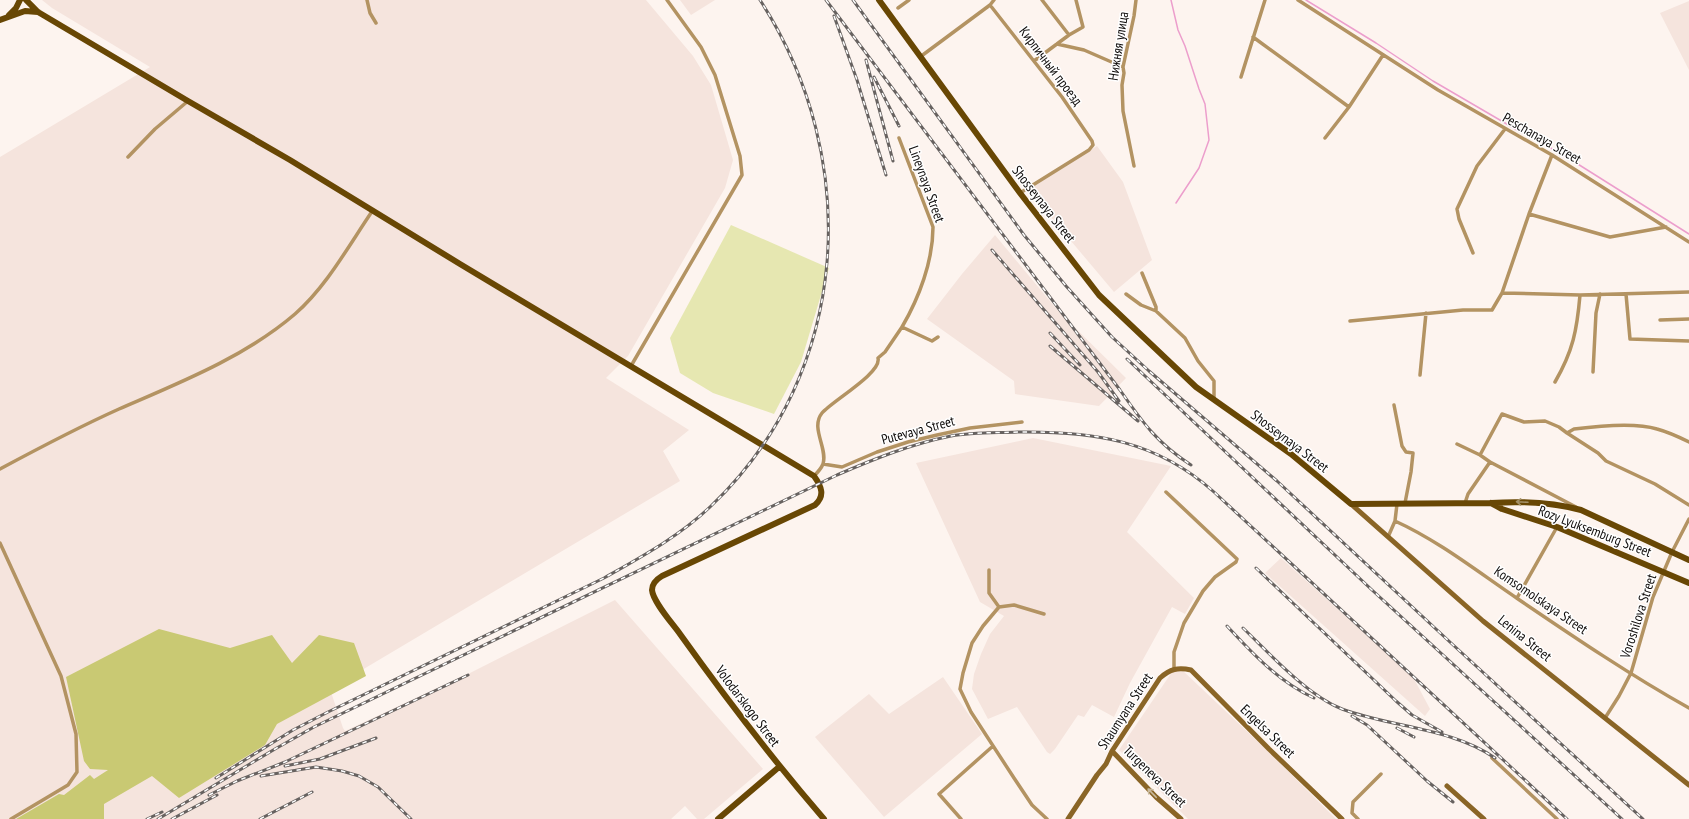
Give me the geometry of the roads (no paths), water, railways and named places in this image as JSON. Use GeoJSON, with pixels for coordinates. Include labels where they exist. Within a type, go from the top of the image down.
{"type":"FeatureCollection","features":[{"type":"Feature","properties":{"kind":"main road"},"geometry":{"type":"LineString","coordinates":[[0,20],[16,8],[20,0]]}},
{"type":"Feature","properties":{"kind":"main road"},"geometry":{"type":"LineString","coordinates":[[26,0],[38,12],[373,210],[814,476]]}},
{"type":"Feature","properties":{"kind":"main road","name":"Shosseynaya Street"},"geometry":{"type":"LineString","coordinates":[[879,0],[1020,194],[1099,294],[1196,387],[1291,454],[1351,504]]}},
{"type":"Feature","properties":{"kind":"main road"},"geometry":{"type":"LineString","coordinates":[[7,16],[25,11],[38,12]]}},
{"type":"Feature","properties":{"kind":"main road","name":"Volodarskogo Street"},"geometry":{"type":"LineString","coordinates":[[814,476],[822,492],[822,496],[815,505],[657,579],[654,583],[652,591],[658,603],[701,664],[779,767],[824,819]]}},
{"type":"Feature","properties":{"kind":"main road","name":"Rozy Lyuksemburg Street"},"geometry":{"type":"LineString","coordinates":[[1351,504],[1491,503],[1512,501],[1548,503],[1564,506],[1592,515],[1689,560]]}},
{"type":"Feature","properties":{"kind":"main road","name":"Rozy Lyuksemburg Street"},"geometry":{"type":"LineString","coordinates":[[1491,503],[1502,509],[1557,527],[1664,571],[1689,583]]}},
{"type":"Feature","properties":{"kind":"main road"},"geometry":{"type":"LineString","coordinates":[[718,819],[779,767]]}},
{"type":"Feature","properties":{"kind":"street"},"geometry":{"type":"LineString","coordinates":[[367,0],[368,8],[376,23]]}},
{"type":"Feature","properties":{"kind":"street"},"geometry":{"type":"LineString","coordinates":[[631,366],[742,175],[740,156],[715,75],[701,47],[666,0]]}},
{"type":"Feature","properties":{"kind":"street"},"geometry":{"type":"LineString","coordinates":[[898,8],[909,0]]}},
{"type":"Feature","properties":{"kind":"street"},"geometry":{"type":"LineString","coordinates":[[920,57],[990,5],[994,0]]}},
{"type":"Feature","properties":{"kind":"street"},"geometry":{"type":"LineString","coordinates":[[1042,0],[1069,35]]}},
{"type":"Feature","properties":{"kind":"street"},"geometry":{"type":"LineString","coordinates":[[1034,61],[1069,35],[1083,27],[1076,0]]}},
{"type":"Feature","properties":{"kind":"street","name":"Нижняя улица"},"geometry":{"type":"LineString","coordinates":[[1134,166],[1123,111],[1122,85],[1124,73],[1123,67],[1136,0]]}},
{"type":"Feature","properties":{"kind":"street"},"geometry":{"type":"LineString","coordinates":[[1241,77],[1265,0]]}},
{"type":"Feature","properties":{"kind":"street","name":"Peschanaya Street"},"geometry":{"type":"LineString","coordinates":[[1298,0],[1438,90],[1505,130],[1552,155],[1689,242]]}},
{"type":"Feature","properties":{"kind":"street","name":"Кирпичный проезд"},"geometry":{"type":"LineString","coordinates":[[990,5],[1062,97],[1092,141],[1092,146],[1089,150],[1020,194]]}},
{"type":"Feature","properties":{"kind":"street"},"geometry":{"type":"LineString","coordinates":[[1253,36],[1349,107]]}},
{"type":"Feature","properties":{"kind":"street"},"geometry":{"type":"LineString","coordinates":[[1057,44],[1084,50],[1123,67]]}},
{"type":"Feature","properties":{"kind":"street"},"geometry":{"type":"LineString","coordinates":[[1325,138],[1349,107],[1383,55]]}},
{"type":"Feature","properties":{"kind":"street"},"geometry":{"type":"LineString","coordinates":[[128,157],[155,129],[188,101]]}},
{"type":"Feature","properties":{"kind":"street"},"geometry":{"type":"LineString","coordinates":[[1473,253],[1459,219],[1457,209],[1477,166],[1505,130]]}},
{"type":"Feature","properties":{"kind":"street","name":"Lineynaya Street"},"geometry":{"type":"LineString","coordinates":[[823,464],[824,458],[818,425],[819,418],[828,407],[869,375],[877,365],[878,358],[885,352],[902,327],[911,311],[924,278],[933,240],[933,227],[900,138]]}},
{"type":"Feature","properties":{"kind":"street"},"geometry":{"type":"LineString","coordinates":[[1350,321],[1463,310],[1492,310],[1502,293],[1529,214],[1552,155]]}},
{"type":"Feature","properties":{"kind":"street"},"geometry":{"type":"LineString","coordinates":[[0,468],[78,428],[173,386],[260,341],[295,314],[321,286],[373,210]]}},
{"type":"Feature","properties":{"kind":"street"},"geometry":{"type":"LineString","coordinates":[[1529,214],[1610,237],[1666,227]]}},
{"type":"Feature","properties":{"kind":"street"},"geometry":{"type":"LineString","coordinates":[[1142,273],[1156,307],[1156,311]]}},
{"type":"Feature","properties":{"kind":"street"},"geometry":{"type":"LineString","coordinates":[[1502,293],[1626,294],[1689,292]]}},
{"type":"Feature","properties":{"kind":"street"},"geometry":{"type":"LineString","coordinates":[[1126,294],[1141,305],[1156,311],[1185,338],[1198,361],[1214,381],[1214,400]]}},
{"type":"Feature","properties":{"kind":"street"},"geometry":{"type":"LineString","coordinates":[[1555,382],[1566,364],[1572,348],[1578,320],[1580,294]]}},
{"type":"Feature","properties":{"kind":"street"},"geometry":{"type":"LineString","coordinates":[[1593,372],[1596,313],[1600,294]]}},
{"type":"Feature","properties":{"kind":"street"},"geometry":{"type":"LineString","coordinates":[[1626,294],[1630,339],[1689,341]]}},
{"type":"Feature","properties":{"kind":"street"},"geometry":{"type":"LineString","coordinates":[[1420,375],[1426,313]]}},
{"type":"Feature","properties":{"kind":"street"},"geometry":{"type":"LineString","coordinates":[[1660,320],[1689,319]]}},
{"type":"Feature","properties":{"kind":"street"},"geometry":{"type":"LineString","coordinates":[[902,327],[932,341],[938,337]]}},
{"type":"Feature","properties":{"kind":"street"},"geometry":{"type":"LineString","coordinates":[[1394,405],[1402,446],[1406,452],[1413,453],[1405,504]]}},
{"type":"Feature","properties":{"kind":"street"},"geometry":{"type":"LineString","coordinates":[[1480,455],[1502,414],[1524,422],[1545,421],[1559,427],[1598,453],[1606,461],[1656,484],[1689,505]]}},
{"type":"Feature","properties":{"kind":"street","name":"Putevaya Street"},"geometry":{"type":"LineString","coordinates":[[823,464],[842,467],[877,452],[908,442],[970,428],[1022,422]]}},
{"type":"Feature","properties":{"kind":"street"},"geometry":{"type":"LineString","coordinates":[[1567,433],[1574,429],[1619,425],[1657,428],[1689,442]]}},
{"type":"Feature","properties":{"kind":"street"},"geometry":{"type":"LineString","coordinates":[[1457,444],[1592,515]]}},
{"type":"Feature","properties":{"kind":"street"},"geometry":{"type":"LineString","coordinates":[[1465,503],[1468,494],[1490,462]]}},
{"type":"Feature","properties":{"kind":"street"},"geometry":{"type":"LineString","coordinates":[[814,476],[823,464]]}},
{"type":"Feature","properties":{"kind":"street"},"geometry":{"type":"LineString","coordinates":[[1166,492],[1237,559],[1236,562],[1214,577],[1206,587],[1184,623],[1174,652],[1174,669]]}},
{"type":"Feature","properties":{"kind":"street","name":"Lenina Street"},"geometry":{"type":"LineString","coordinates":[[1351,504],[1483,621],[1689,786]]}},
{"type":"Feature","properties":{"kind":"street"},"geometry":{"type":"LineString","coordinates":[[1388,537],[1395,521],[1397,504]]}},
{"type":"Feature","properties":{"kind":"street","name":"Voroshilova Street"},"geometry":{"type":"LineString","coordinates":[[1604,718],[1619,696],[1631,673],[1653,596],[1672,552],[1689,519]]}},
{"type":"Feature","properties":{"kind":"street","name":"Komsomolskaya Street"},"geometry":{"type":"LineString","coordinates":[[1395,521],[1416,531],[1455,555],[1631,673],[1689,708]]}},
{"type":"Feature","properties":{"kind":"street"},"geometry":{"type":"LineString","coordinates":[[1517,598],[1557,527]]}},
{"type":"Feature","properties":{"kind":"street"},"geometry":{"type":"LineString","coordinates":[[0,543],[61,676],[76,734],[77,772],[68,785],[11,819]]}},
{"type":"Feature","properties":{"kind":"street"},"geometry":{"type":"LineString","coordinates":[[989,570],[989,593],[999,607]]}},
{"type":"Feature","properties":{"kind":"street"},"geometry":{"type":"LineString","coordinates":[[1044,614],[1014,605],[999,607],[983,626],[972,643],[963,673],[960,690],[971,712],[1029,802],[1047,819]]}},
{"type":"Feature","properties":{"kind":"street","name":"Shaumyana Street"},"geometry":{"type":"LineString","coordinates":[[1068,819],[1106,764],[1112,751],[1160,678],[1174,669]]}},
{"type":"Feature","properties":{"kind":"street","name":"Engelsa Street"},"geometry":{"type":"LineString","coordinates":[[1174,669],[1191,670],[1269,749],[1342,819]]}},
{"type":"Feature","properties":{"kind":"street"},"geometry":{"type":"LineString","coordinates":[[961,819],[939,794],[993,746]]}},
{"type":"Feature","properties":{"kind":"street","name":"Turgeneva Street"},"geometry":{"type":"LineString","coordinates":[[1112,751],[1156,797],[1181,819]]}},
{"type":"Feature","properties":{"kind":"street"},"geometry":{"type":"LineString","coordinates":[[1492,758],[1557,819]]}},
{"type":"Feature","properties":{"kind":"street"},"geometry":{"type":"LineString","coordinates":[[1358,819],[1352,812],[1353,802],[1381,774]]}},
{"type":"Feature","properties":{"kind":"street"},"geometry":{"type":"LineString","coordinates":[[1446,786],[1484,819]]}},
{"type":"Feature","properties":{"kind":"waterway"},"geometry":{"type":"LineString","coordinates":[[1171,0],[1178,30],[1205,104],[1209,140],[1199,168],[1176,203]]}},
{"type":"Feature","properties":{"kind":"waterway"},"geometry":{"type":"LineString","coordinates":[[1306,0],[1376,43],[1433,81],[1573,161],[1689,234]]}},
{"type":"Feature","properties":{"kind":"railway"},"geometry":{"type":"LineString","coordinates":[[216,778],[293,730],[604,578],[646,554],[699,517],[711,506],[758,452],[793,393],[816,329],[827,262],[827,195],[816,127],[793,62],[760,0]]}},
{"type":"Feature","properties":{"kind":"railway"},"geometry":{"type":"LineString","coordinates":[[826,0],[1136,413],[1151,432],[1169,449],[1191,465]]}},
{"type":"Feature","properties":{"kind":"railway"},"geometry":{"type":"LineString","coordinates":[[853,0],[1024,235],[1066,286],[1112,337],[1149,371],[1277,481],[1643,819]]}},
{"type":"Feature","properties":{"kind":"railway"},"geometry":{"type":"LineString","coordinates":[[834,16],[857,80],[886,175]]}},
{"type":"Feature","properties":{"kind":"railway"},"geometry":{"type":"LineString","coordinates":[[866,60],[893,161]]}},
{"type":"Feature","properties":{"kind":"railway"},"geometry":{"type":"LineString","coordinates":[[874,77],[899,126]]}},
{"type":"Feature","properties":{"kind":"railway"},"geometry":{"type":"LineString","coordinates":[[992,250],[1098,372],[1119,401]]}},
{"type":"Feature","properties":{"kind":"railway"},"geometry":{"type":"LineString","coordinates":[[1050,333],[1080,365]]}},
{"type":"Feature","properties":{"kind":"railway"},"geometry":{"type":"LineString","coordinates":[[1050,346],[1138,421]]}},
{"type":"Feature","properties":{"kind":"railway"},"geometry":{"type":"LineString","coordinates":[[1127,359],[1372,590],[1622,819]]}},
{"type":"Feature","properties":{"kind":"railway"},"geometry":{"type":"LineString","coordinates":[[158,819],[314,727],[837,475],[893,452],[936,439],[968,434],[1018,432],[1072,434],[1122,442],[1146,450],[1192,474],[1214,492],[1567,819]]}},
{"type":"Feature","properties":{"kind":"railway"},"geometry":{"type":"LineString","coordinates":[[1256,568],[1396,701],[1412,715],[1442,732]]}},
{"type":"Feature","properties":{"kind":"railway"},"geometry":{"type":"LineString","coordinates":[[1227,626],[1267,666],[1289,684],[1314,698]]}},
{"type":"Feature","properties":{"kind":"railway"},"geometry":{"type":"LineString","coordinates":[[1243,628],[1302,684],[1329,703],[1361,715],[1460,740],[1495,758]]}},
{"type":"Feature","properties":{"kind":"railway"},"geometry":{"type":"LineString","coordinates":[[209,795],[237,781],[285,762],[468,675]]}},
{"type":"Feature","properties":{"kind":"railway"},"geometry":{"type":"LineString","coordinates":[[1352,716],[1367,725],[1427,781],[1453,802]]}},
{"type":"Feature","properties":{"kind":"railway"},"geometry":{"type":"LineString","coordinates":[[1397,728],[1414,737]]}},
{"type":"Feature","properties":{"kind":"railway"},"geometry":{"type":"LineString","coordinates":[[285,766],[320,759],[376,738]]}},
{"type":"Feature","properties":{"kind":"railway"},"geometry":{"type":"LineString","coordinates":[[261,776],[316,767],[342,771],[359,776],[378,787],[411,819]]}},
{"type":"Feature","properties":{"kind":"railway"},"geometry":{"type":"LineString","coordinates":[[260,819],[312,792]]}},
{"type":"Feature","properties":{"kind":"railway"},"geometry":{"type":"LineString","coordinates":[[172,819],[217,795]]}},
{"type":"Feature","properties":{"kind":"railway"},"geometry":{"type":"LineString","coordinates":[[147,819],[162,812]]}}]}
